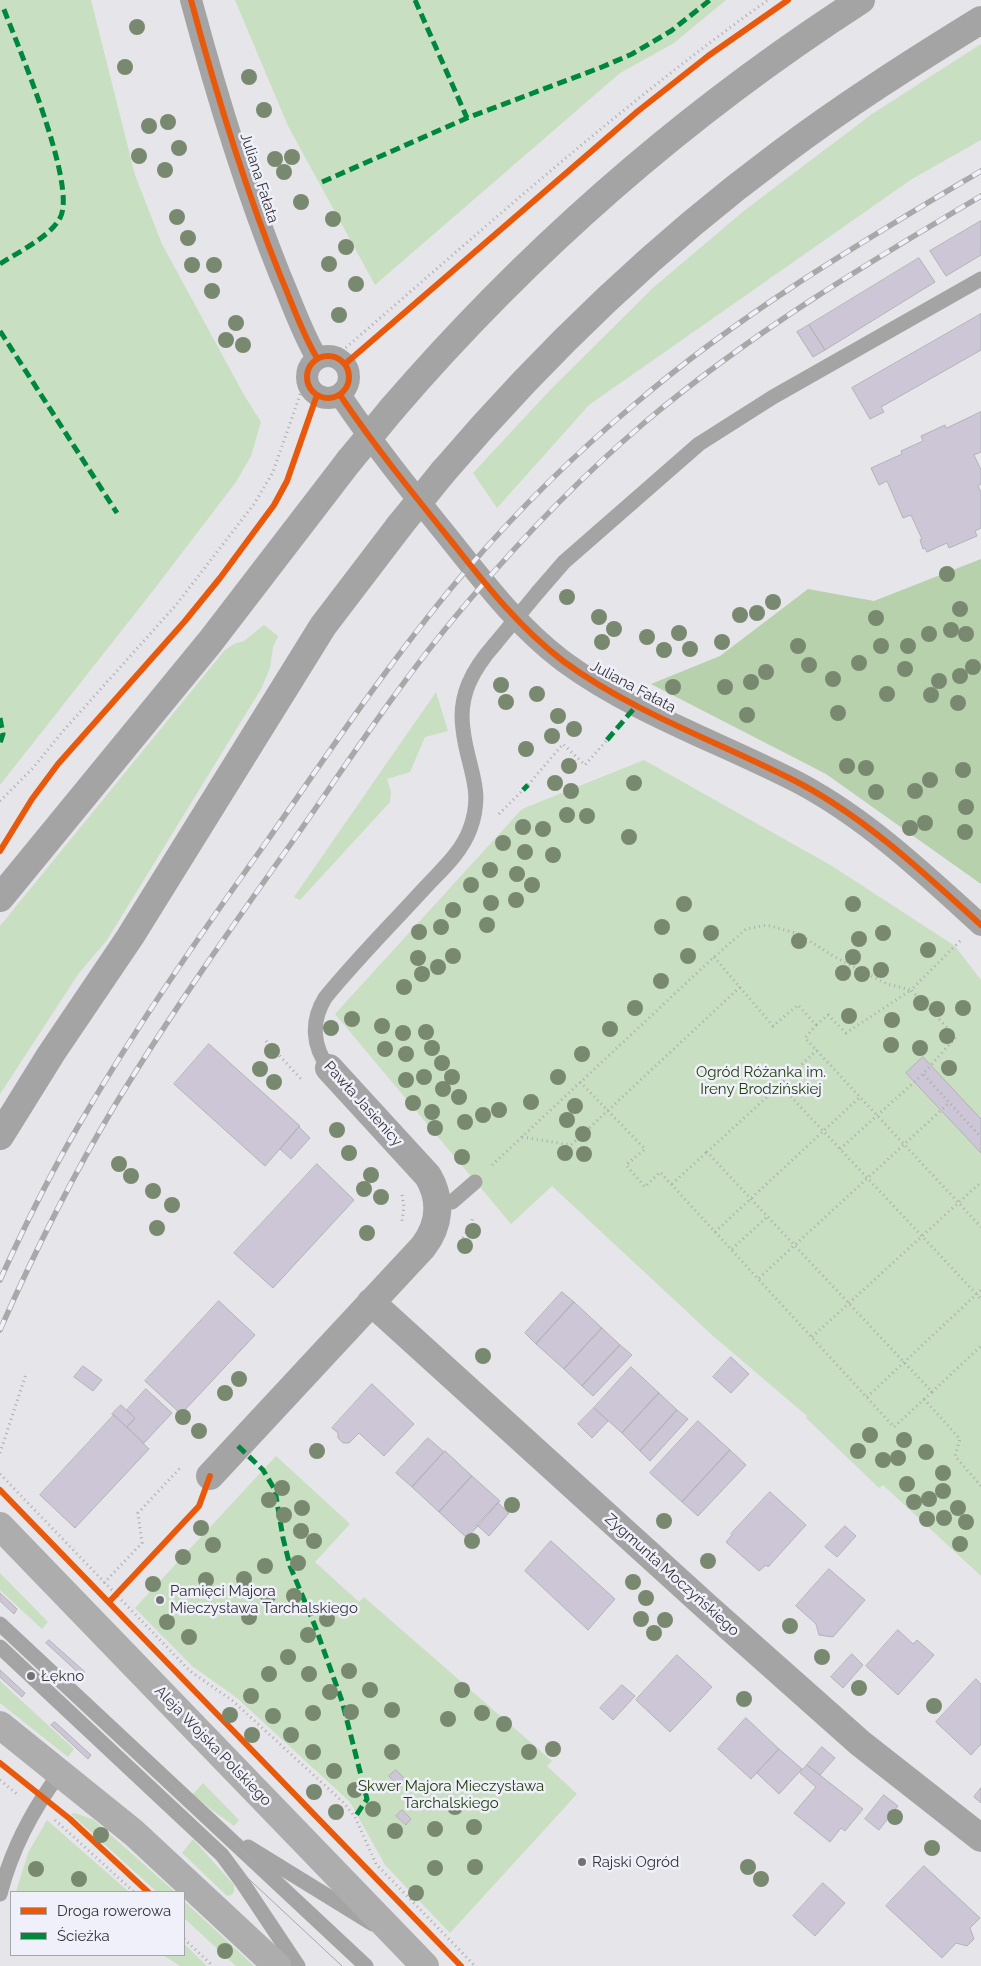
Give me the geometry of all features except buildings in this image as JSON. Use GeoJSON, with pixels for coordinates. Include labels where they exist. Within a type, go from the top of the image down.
{"type":"FeatureCollection","features":[{"type":"Feature","properties":{"kind":"main road","name":"Aleja Wojska Polskiego"},"geometry":{"type":"LineString","coordinates":[[0,1526],[426,1966]]}},
{"type":"Feature","properties":{"kind":"main road"},"geometry":{"type":"LineString","coordinates":[[0,1725],[144,1842],[277,1966]]}},
{"type":"Feature","properties":{"kind":"street","name":"Juliana Fałata"},"geometry":{"type":"LineString","coordinates":[[191,0],[245,181],[261,226],[290,300],[327,358]]}},
{"type":"Feature","properties":{"kind":"street"},"geometry":{"type":"LineString","coordinates":[[0,898],[210,642],[349,461],[392,409],[489,304],[598,200],[684,127],[751,76],[861,0]]}},
{"type":"Feature","properties":{"kind":"street"},"geometry":{"type":"LineString","coordinates":[[0,1136],[51,1054],[130,937],[323,626],[443,472],[547,359],[628,280],[713,206],[825,121],[895,73],[981,20]]}},
{"type":"Feature","properties":{"kind":"street"},"geometry":{"type":"LineString","coordinates":[[327,358],[348,369],[347,387],[340,395],[332,398],[317,395],[310,390],[307,382],[307,371],[312,363],[327,358]]}},
{"type":"Feature","properties":{"kind":"street","name":"Juliana Fałata"},"geometry":{"type":"LineString","coordinates":[[340,395],[397,474],[488,587],[514,618],[551,651],[584,675],[637,705],[800,784],[830,801],[885,842],[979,923]]}},
{"type":"Feature","properties":{"kind":"street","name":"Pawła Jasienicy"},"geometry":{"type":"LineString","coordinates":[[329,1068],[424,1172],[433,1187],[438,1204]]}},
{"type":"Feature","properties":{"kind":"street"},"geometry":{"type":"LineString","coordinates":[[210,1476],[430,1238],[436,1221],[438,1204]]}},
{"type":"Feature","properties":{"kind":"street","name":"Zygmunta Moczyńskiego"},"geometry":{"type":"LineString","coordinates":[[371,1302],[701,1602],[860,1742],[981,1838]]}},
{"type":"Feature","properties":{"kind":"lane","name":"Pawła Jasienicy"},"geometry":{"type":"LineString","coordinates":[[329,1068],[321,1056],[315,1036],[317,1013],[325,998],[454,856],[470,828],[476,805],[476,789],[463,730],[463,702],[473,673],[479,663],[564,562],[699,444],[773,397],[981,279]]}},
{"type":"Feature","properties":{"kind":"lane"},"geometry":{"type":"LineString","coordinates":[[438,1204],[452,1202],[475,1182]]}},
{"type":"Feature","properties":{"kind":"lane"},"geometry":{"type":"LineString","coordinates":[[0,1624],[366,1966]]}},
{"type":"Feature","properties":{"kind":"lane"},"geometry":{"type":"LineString","coordinates":[[0,1647],[222,1855],[298,1966]]}},
{"type":"Feature","properties":{"kind":"lane"},"geometry":{"type":"LineString","coordinates":[[0,1894],[7,1866],[21,1834],[36,1806],[60,1773]]}},
{"type":"Feature","properties":{"kind":"lane"},"geometry":{"type":"LineString","coordinates":[[206,1817],[230,1836],[404,1944]]}},
{"type":"Feature","properties":{"kind":"path"},"geometry":{"type":"LineString","coordinates":[[327,358],[624,108],[701,48],[768,0]]}},
{"type":"Feature","properties":{"kind":"path"},"geometry":{"type":"LineString","coordinates":[[0,801],[33,768],[64,730],[176,605],[254,504],[273,472],[302,389],[307,382]]}},
{"type":"Feature","properties":{"kind":"path"},"geometry":{"type":"LineString","coordinates":[[528,785],[563,744],[585,765],[607,740]]}},
{"type":"Feature","properties":{"kind":"path"},"geometry":{"type":"LineString","coordinates":[[979,923],[911,990],[846,1033],[828,1015],[805,1038],[981,1226]]}},
{"type":"Feature","properties":{"kind":"path"},"geometry":{"type":"LineString","coordinates":[[475,1182],[714,957],[746,929],[767,925],[799,934],[833,956],[886,984],[911,990],[956,1036],[923,1074],[840,1149]]}},
{"type":"Feature","properties":{"kind":"path"},"geometry":{"type":"LineString","coordinates":[[714,957],[773,1026],[798,1005],[816,1025]]}},
{"type":"Feature","properties":{"kind":"path"},"geometry":{"type":"LineString","coordinates":[[522,1137],[571,1145],[740,987]]}},
{"type":"Feature","properties":{"kind":"path"},"geometry":{"type":"LineString","coordinates":[[266,1041],[305,1083]]}},
{"type":"Feature","properties":{"kind":"path"},"geometry":{"type":"LineString","coordinates":[[672,1184],[818,1050]]}},
{"type":"Feature","properties":{"kind":"path"},"geometry":{"type":"LineString","coordinates":[[923,1074],[981,1137]]}},
{"type":"Feature","properties":{"kind":"path"},"geometry":{"type":"LineString","coordinates":[[580,1082],[645,1149],[626,1165],[645,1187],[660,1172],[894,1427],[981,1346]]}},
{"type":"Feature","properties":{"kind":"path"},"geometry":{"type":"LineString","coordinates":[[780,1084],[981,1299]]}},
{"type":"Feature","properties":{"kind":"path"},"geometry":{"type":"LineString","coordinates":[[716,1232],[860,1097]]}},
{"type":"Feature","properties":{"kind":"path"},"geometry":{"type":"LineString","coordinates":[[759,1278],[950,1102]]}},
{"type":"Feature","properties":{"kind":"path"},"geometry":{"type":"LineString","coordinates":[[707,1152],[932,1392]]}},
{"type":"Feature","properties":{"kind":"path"},"geometry":{"type":"LineString","coordinates":[[812,1337],[981,1182]]}},
{"type":"Feature","properties":{"kind":"path"},"geometry":{"type":"LineString","coordinates":[[398,1187],[404,1207],[400,1228]]}},
{"type":"Feature","properties":{"kind":"path"},"geometry":{"type":"LineString","coordinates":[[732,1249],[767,1216]]}},
{"type":"Feature","properties":{"kind":"path"},"geometry":{"type":"LineString","coordinates":[[867,1397],[981,1290]]}},
{"type":"Feature","properties":{"kind":"path"},"geometry":{"type":"LineString","coordinates":[[0,1453],[26,1374]]}},
{"type":"Feature","properties":{"kind":"path"},"geometry":{"type":"LineString","coordinates":[[924,1399],[960,1439],[955,1456],[981,1486]]}},
{"type":"Feature","properties":{"kind":"path"},"geometry":{"type":"LineString","coordinates":[[104,1583],[142,1543],[138,1513],[185,1463]]}},
{"type":"Feature","properties":{"kind":"path"},"geometry":{"type":"LineString","coordinates":[[0,1474],[104,1583],[114,1596],[190,1671],[233,1701],[344,1803],[355,1817],[376,1864],[475,1966]]}},
{"type":"Feature","properties":{"kind":"path"},"geometry":{"type":"LineString","coordinates":[[114,1596],[122,1588]]}},
{"type":"Feature","properties":{"kind":"path"},"geometry":{"type":"LineString","coordinates":[[1,1778],[67,1829],[133,1891]]}},
{"type":"Feature","properties":{"kind":"path"},"geometry":{"type":"LineString","coordinates":[[185,1940],[213,1966]]}},
{"type":"Feature","properties":{"kind":"green space"},"geometry":{"type":"Polygon","coordinates":[[[0,0],[91,0],[135,175],[162,244],[244,395],[261,422],[251,456],[236,482],[0,785],[0,0]]]}},
{"type":"Feature","properties":{"kind":"green space"},"geometry":{"type":"Polygon","coordinates":[[[235,0],[726,0],[674,43],[620,73],[375,285],[288,126],[235,0]]]}},
{"type":"Feature","properties":{"kind":"green space"},"geometry":{"type":"Polygon","coordinates":[[[981,44],[981,140],[912,179],[589,405],[497,508],[473,473],[552,388],[654,287],[745,210],[872,114],[981,44]]]}},
{"type":"Feature","properties":{"kind":"green space"},"geometry":{"type":"Polygon","coordinates":[[[981,559],[981,884],[826,774],[651,684],[720,656],[808,589],[874,601],[981,559]]]}},
{"type":"Feature","properties":{"kind":"green space"},"geometry":{"type":"Polygon","coordinates":[[[264,625],[278,636],[273,647],[270,668],[261,689],[107,940],[79,973],[0,1094],[0,926],[225,650],[234,644],[244,641],[264,625]]]}},
{"type":"Feature","properties":{"kind":"green space"},"geometry":{"type":"Polygon","coordinates":[[[436,692],[448,731],[425,737],[410,772],[387,779],[391,792],[390,802],[300,900],[294,897],[436,692]]]}},
{"type":"Feature","properties":{"kind":"green space","name":"Ogród Różanka im. Ireny Brodzińskiej"},"geometry":{"type":"Polygon","coordinates":[[[644,760],[832,866],[955,946],[981,980],[981,1576],[883,1485],[879,1488],[806,1418],[807,1416],[712,1335],[552,1186],[511,1224],[335,1014],[522,809],[644,760]]]}},
{"type":"Feature","properties":{"kind":"green space","name":"Skwer Majora Mieczysława Tarchalskiego"},"geometry":{"type":"Polygon","coordinates":[[[276,1456],[350,1524],[315,1562],[359,1602],[364,1597],[552,1761],[547,1766],[577,1794],[450,1933],[385,1865],[350,1802],[237,1698],[192,1666],[135,1608],[276,1456]]]}},
{"type":"Feature","properties":{"kind":"green space"},"geometry":{"type":"Polygon","coordinates":[[[0,1573],[48,1622],[42,1629],[0,1590],[0,1573]]]}},
{"type":"Feature","properties":{"kind":"green space"},"geometry":{"type":"Polygon","coordinates":[[[0,1681],[74,1749],[68,1757],[0,1703],[0,1681]]]}},
{"type":"Feature","properties":{"kind":"green space"},"geometry":{"type":"Polygon","coordinates":[[[203,1783],[239,1820],[234,1826],[192,1795],[203,1783]]]}},
{"type":"Feature","properties":{"kind":"green space"},"geometry":{"type":"Polygon","coordinates":[[[75,1813],[94,1820],[174,1891],[156,1891],[71,1814],[75,1813]]]}},
{"type":"Feature","properties":{"kind":"green space"},"geometry":{"type":"Polygon","coordinates":[[[47,1820],[128,1891],[16,1891],[28,1853],[47,1820]]]}},
{"type":"Feature","properties":{"kind":"green space"},"geometry":{"type":"Polygon","coordinates":[[[193,1839],[234,1885],[234,1892],[231,1895],[227,1896],[182,1853],[193,1839]]]}},
{"type":"Feature","properties":{"kind":"green space"},"geometry":{"type":"Polygon","coordinates":[[[185,1902],[254,1966],[236,1966],[185,1919],[185,1902]]]}},
{"type":"Feature","properties":{"kind":"green space"},"geometry":{"type":"Polygon","coordinates":[[[185,1945],[207,1966],[180,1966],[165,1956],[185,1956],[185,1945]]]}},
{"type":"Feature","properties":{"kind":"tram line"},"geometry":{"type":"LineString","coordinates":[[0,1624],[366,1966]]}},
{"type":"Feature","properties":{"kind":"tram line"},"geometry":{"type":"LineString","coordinates":[[0,1647],[342,1966]]}},
{"type":"Feature","properties":{"kind":"railway"},"geometry":{"type":"LineString","coordinates":[[0,1280],[60,1158],[104,1082],[172,977],[365,701],[415,633],[488,545],[570,461],[676,370],[718,338],[804,279],[981,171]]}},
{"type":"Feature","properties":{"kind":"railway"},"geometry":{"type":"LineString","coordinates":[[0,1330],[26,1272],[84,1160],[115,1105],[158,1037],[226,936],[381,715],[425,655],[472,597],[533,529],[576,485],[621,443],[684,391],[724,360],[808,302],[981,196]]}},
{"type":"Feature","properties":{"kind":"marked path"},"geometry":{"type":"LineString","coordinates":[[415,0],[467,118]]}},
{"type":"Feature","properties":{"kind":"marked path"},"geometry":{"type":"LineString","coordinates":[[322,182],[467,118],[632,54],[671,31],[710,0]]}},
{"type":"Feature","properties":{"kind":"marked path"},"geometry":{"type":"LineString","coordinates":[[0,264],[49,232],[60,218],[63,201],[61,177],[44,114],[3,7]]}},
{"type":"Feature","properties":{"kind":"marked path"},"geometry":{"type":"LineString","coordinates":[[0,331],[117,513]]}},
{"type":"Feature","properties":{"kind":"marked path"},"geometry":{"type":"LineString","coordinates":[[607,740],[637,705]]}},
{"type":"Feature","properties":{"kind":"marked path"},"geometry":{"type":"LineString","coordinates":[[0,718],[3,734],[0,743]]}},
{"type":"Feature","properties":{"kind":"marked path"},"geometry":{"type":"LineString","coordinates":[[523,790],[528,785]]}},
{"type":"Feature","properties":{"kind":"marked path"},"geometry":{"type":"LineString","coordinates":[[238,1446],[263,1470],[275,1490],[290,1566],[315,1626],[342,1701],[367,1799],[355,1817]]}},
{"type":"Feature","properties":{"kind":"cycle path"},"geometry":{"type":"LineString","coordinates":[[191,0],[210,70],[254,208],[297,318],[317,358]]}},
{"type":"Feature","properties":{"kind":"cycle path"},"geometry":{"type":"LineString","coordinates":[[345,364],[638,111],[708,56],[788,0]]}},
{"type":"Feature","properties":{"kind":"cycle path"},"geometry":{"type":"LineString","coordinates":[[324,356],[332,356],[343,362],[349,377],[343,392],[332,398],[324,398],[313,392],[307,381],[307,373],[313,362],[324,356]]}},
{"type":"Feature","properties":{"kind":"cycle path"},"geometry":{"type":"LineString","coordinates":[[0,851],[32,799],[58,764],[185,621],[220,578],[274,505],[287,481],[317,395]]}},
{"type":"Feature","properties":{"kind":"cycle path"},"geometry":{"type":"LineString","coordinates":[[340,395],[392,467],[474,570],[501,602],[546,647],[563,661],[619,697],[771,769],[826,798],[895,849],[981,925]]}},
{"type":"Feature","properties":{"kind":"cycle path"},"geometry":{"type":"LineString","coordinates":[[109,1602],[199,1506],[210,1476]]}},
{"type":"Feature","properties":{"kind":"cycle path"},"geometry":{"type":"LineString","coordinates":[[0,1490],[461,1966]]}},
{"type":"Feature","properties":{"kind":"cycle path"},"geometry":{"type":"LineString","coordinates":[[0,1763],[70,1819],[147,1891]]}},
{"type":"Feature","properties":{"kind":"place","name":"Pamięci Majora Mieczysława Tarchalskiego"},"geometry":{"type":"Point","coordinates":[160,1600]}},
{"type":"Feature","properties":{"kind":"place","name":"Łękno"},"geometry":{"type":"Point","coordinates":[31,1676]}},
{"type":"Feature","properties":{"kind":"place","name":"Rajski Ogród"},"geometry":{"type":"Point","coordinates":[582,1862]}}]}
